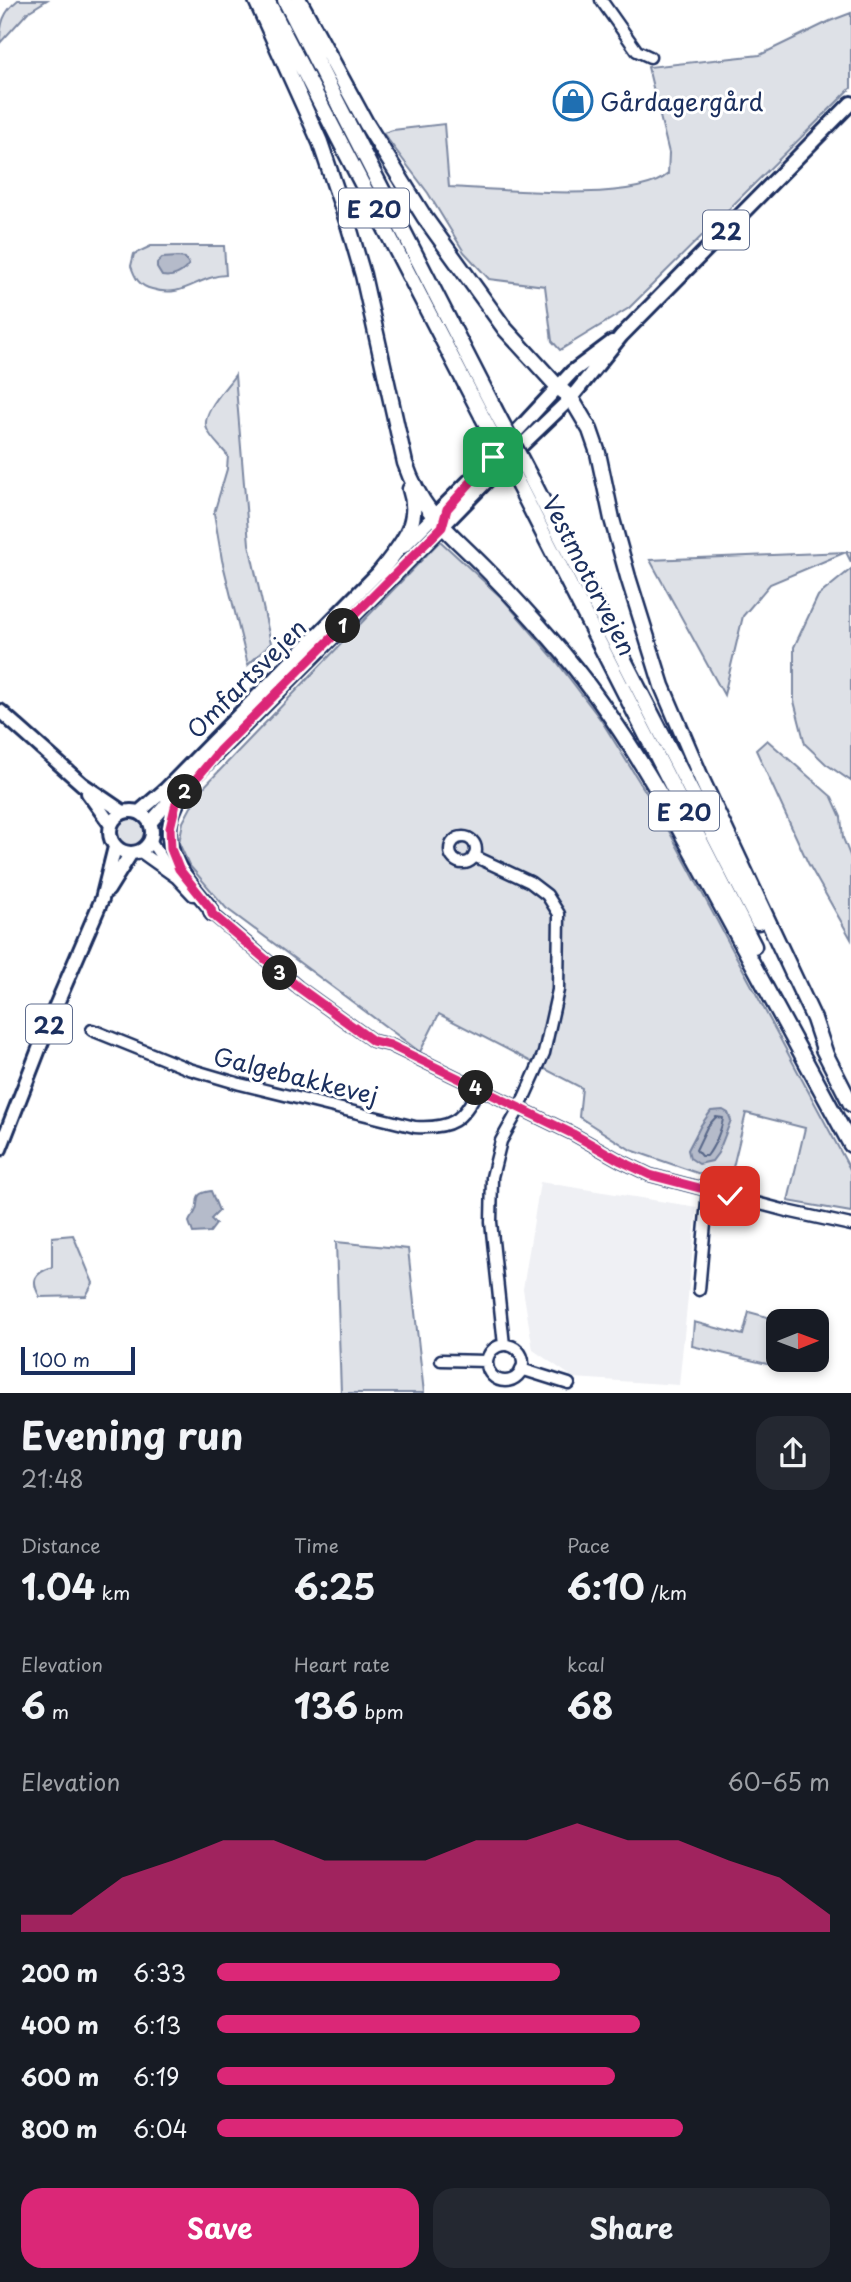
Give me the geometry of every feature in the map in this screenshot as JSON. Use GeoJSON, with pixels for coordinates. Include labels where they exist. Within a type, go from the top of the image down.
{"type":"FeatureCollection","features":[{"type":"Feature","properties":{"kind":"highway"},"geometry":{"type":"LineString","coordinates":[[256,0],[320,142],[345,215],[363,275],[414,487],[437,522],[552,639],[622,733],[672,815],[851,1145]]}},
{"type":"Feature","properties":{"kind":"highway","name":"Vestmotorvejen"},"geometry":{"type":"LineString","coordinates":[[267,0],[526,483],[851,1104]]}},
{"type":"Feature","properties":{"kind":"highway","name":"Vestmotorvejen"},"geometry":{"type":"LineString","coordinates":[[285,0],[488,412]]}},
{"type":"Feature","properties":{"kind":"highway"},"geometry":{"type":"LineString","coordinates":[[299,0],[366,123],[425,218],[505,329],[571,398],[590,430],[625,565],[667,698],[703,782],[814,1019],[826,1055]]}},
{"type":"Feature","properties":{"kind":"highway"},"geometry":{"type":"LineString","coordinates":[[380,572],[405,540],[414,519],[414,500],[401,461],[395,416]]}},
{"type":"Feature","properties":{"kind":"highway","name":"Vestmotorvejen"},"geometry":{"type":"LineString","coordinates":[[526,483],[851,1134]]}},
{"type":"Feature","properties":{"kind":"main road","name":"Omfartsvejen"},"geometry":{"type":"LineString","coordinates":[[139,812],[166,789],[380,572],[571,398],[621,336],[851,103]]}},
{"type":"Feature","properties":{"kind":"main road","name":"Omfartsvejen"},"geometry":{"type":"LineString","coordinates":[[150,823],[437,522],[558,387],[594,354],[621,336]]}},
{"type":"Feature","properties":{"kind":"main road"},"geometry":{"type":"LineString","coordinates":[[523,444],[554,405],[558,387]]}},
{"type":"Feature","properties":{"kind":"main road"},"geometry":{"type":"LineString","coordinates":[[0,711],[82,784],[123,812],[139,812],[152,828],[150,840]]}},
{"type":"Feature","properties":{"kind":"main road"},"geometry":{"type":"LineString","coordinates":[[212,914],[211,909],[179,869],[171,849],[170,828],[176,803],[219,751]]}},
{"type":"Feature","properties":{"kind":"main road"},"geometry":{"type":"LineString","coordinates":[[82,784],[111,825],[123,812]]}},
{"type":"Feature","properties":{"kind":"main road","name":"22"},"geometry":{"type":"LineString","coordinates":[[0,1149],[55,1008],[102,899],[116,846],[110,836],[111,825]]}},
{"type":"Feature","properties":{"kind":"main road","name":"22"},"geometry":{"type":"LineString","coordinates":[[102,899],[135,852],[150,840]]}},
{"type":"Feature","properties":{"kind":"main road"},"geometry":{"type":"LineString","coordinates":[[116,846],[135,852]]}},
{"type":"Feature","properties":{"kind":"street"},"geometry":{"type":"LineString","coordinates":[[601,0],[637,51],[650,57]]}},
{"type":"Feature","properties":{"kind":"street"},"geometry":{"type":"LineString","coordinates":[[150,840],[177,878],[212,914],[298,987],[373,1041],[390,1045],[573,1134],[650,1175],[789,1212],[810,1221],[851,1226]]}},
{"type":"Feature","properties":{"kind":"street"},"geometry":{"type":"LineString","coordinates":[[135,852],[177,878]]}},
{"type":"Feature","properties":{"kind":"street"},"geometry":{"type":"LineString","coordinates":[[474,856],[530,882],[547,895],[559,914],[558,990],[544,1053],[501,1142],[492,1177],[491,1222],[504,1345]]}},
{"type":"Feature","properties":{"kind":"street","name":"Galgebakkevej"},"geometry":{"type":"LineString","coordinates":[[92,1030],[189,1069],[415,1127],[433,1128],[463,1116],[478,1088]]}},
{"type":"Feature","properties":{"kind":"street"},"geometry":{"type":"LineString","coordinates":[[699,1290],[708,1190]]}},
{"type":"Feature","properties":{"kind":"street"},"geometry":{"type":"LineString","coordinates":[[504,1345],[519,1353],[522,1361],[521,1369],[511,1380],[500,1380],[490,1373],[487,1361],[493,1350],[504,1345]]}},
{"type":"Feature","properties":{"kind":"street"},"geometry":{"type":"LineString","coordinates":[[441,1360],[487,1361]]}},
{"type":"Feature","properties":{"kind":"street"},"geometry":{"type":"LineString","coordinates":[[521,1369],[569,1384]]}},
{"type":"Feature","properties":{"kind":"street"},"geometry":{"type":"LineString","coordinates":[[497,1393],[500,1380]]}},
{"type":"Feature","properties":{"kind":"shaded area"},"geometry":{"type":"Polygon","coordinates":[[[18,0],[47,0],[28,12],[0,43],[3,19],[18,0]]]}},
{"type":"Feature","properties":{"kind":"shaded area"},"geometry":{"type":"Polygon","coordinates":[[[851,13],[851,88],[629,308],[560,350],[552,341],[545,286],[489,279],[464,252],[428,193],[383,133],[444,124],[449,187],[564,193],[627,189],[651,183],[668,174],[669,153],[648,67],[760,55],[851,13]]]}},
{"type":"Feature","properties":{"kind":"shaded area"},"geometry":{"type":"Polygon","coordinates":[[[151,246],[224,246],[226,275],[173,291],[148,288],[138,281],[131,266],[134,254],[151,246]]]}},
{"type":"Feature","properties":{"kind":"shaded area"},"geometry":{"type":"Polygon","coordinates":[[[235,375],[249,544],[271,643],[248,665],[222,560],[214,513],[227,469],[228,456],[211,436],[206,423],[211,408],[235,375]]]}},
{"type":"Feature","properties":{"kind":"shaded area"},"geometry":{"type":"Polygon","coordinates":[[[440,541],[503,599],[557,662],[601,720],[662,818],[851,1171],[851,1212],[788,1201],[805,1128],[746,1113],[729,1184],[631,1150],[579,1117],[582,1088],[439,1014],[420,1052],[226,908],[189,865],[179,843],[183,822],[199,792],[440,541]]]}},
{"type":"Feature","properties":{"kind":"shaded area"},"geometry":{"type":"Polygon","coordinates":[[[846,552],[770,584],[743,616],[724,695],[650,560],[846,552]]]}},
{"type":"Feature","properties":{"kind":"shaded area"},"geometry":{"type":"Polygon","coordinates":[[[851,569],[851,781],[826,764],[805,744],[794,701],[794,647],[818,596],[851,569]]]}},
{"type":"Feature","properties":{"kind":"shaded area"},"geometry":{"type":"Polygon","coordinates":[[[767,740],[832,797],[841,817],[843,838],[851,858],[851,939],[808,863],[756,750],[767,740]]]}},
{"type":"Feature","properties":{"kind":"shaded area"},"geometry":{"type":"Polygon","coordinates":[[[131,819],[141,823],[145,833],[141,843],[131,847],[121,843],[117,833],[121,823],[131,819]]]}},
{"type":"Feature","properties":{"kind":"shaded area"},"geometry":{"type":"Polygon","coordinates":[[[540,1182],[697,1207],[679,1385],[574,1378],[533,1350],[523,1289],[540,1182]]]}},
{"type":"Feature","properties":{"kind":"shaded area"},"geometry":{"type":"Polygon","coordinates":[[[73,1235],[93,1283],[86,1296],[40,1297],[35,1282],[38,1275],[52,1267],[52,1237],[73,1235]]]}},
{"type":"Feature","properties":{"kind":"shaded area"},"geometry":{"type":"Polygon","coordinates":[[[336,1242],[408,1249],[424,1393],[341,1393],[336,1242]]]}},
{"type":"Feature","properties":{"kind":"shaded area"},"geometry":{"type":"Polygon","coordinates":[[[749,1312],[766,1317],[766,1364],[692,1346],[694,1322],[743,1335],[749,1312]]]}},
{"type":"Feature","properties":{"kind":"water"},"geometry":{"type":"Polygon","coordinates":[[[162,258],[185,258],[189,264],[187,267],[174,275],[162,276],[157,263],[162,258]]]}},
{"type":"Feature","properties":{"kind":"water"},"geometry":{"type":"Polygon","coordinates":[[[723,1110],[731,1120],[718,1153],[712,1161],[699,1164],[690,1158],[688,1150],[711,1111],[723,1110]]]}},
{"type":"Feature","properties":{"kind":"water"},"geometry":{"type":"Polygon","coordinates":[[[211,1191],[219,1211],[211,1219],[216,1224],[210,1232],[193,1233],[189,1222],[197,1208],[198,1198],[211,1191]]]}},
{"type":"Feature","properties":{"kind":"place","name":"Gårdagergård"},"geometry":{"type":"Point","coordinates":[573,101]}},
{"type":"Feature","properties":{"kind":"route"},"geometry":{"type":"LineString","coordinates":[[493,457],[447,509],[442,527],[219,751],[182,795],[176,803],[170,828],[169,838],[174,859],[212,914],[298,987],[373,1041],[390,1045],[573,1134],[650,1175],[730,1196]]}}]}
